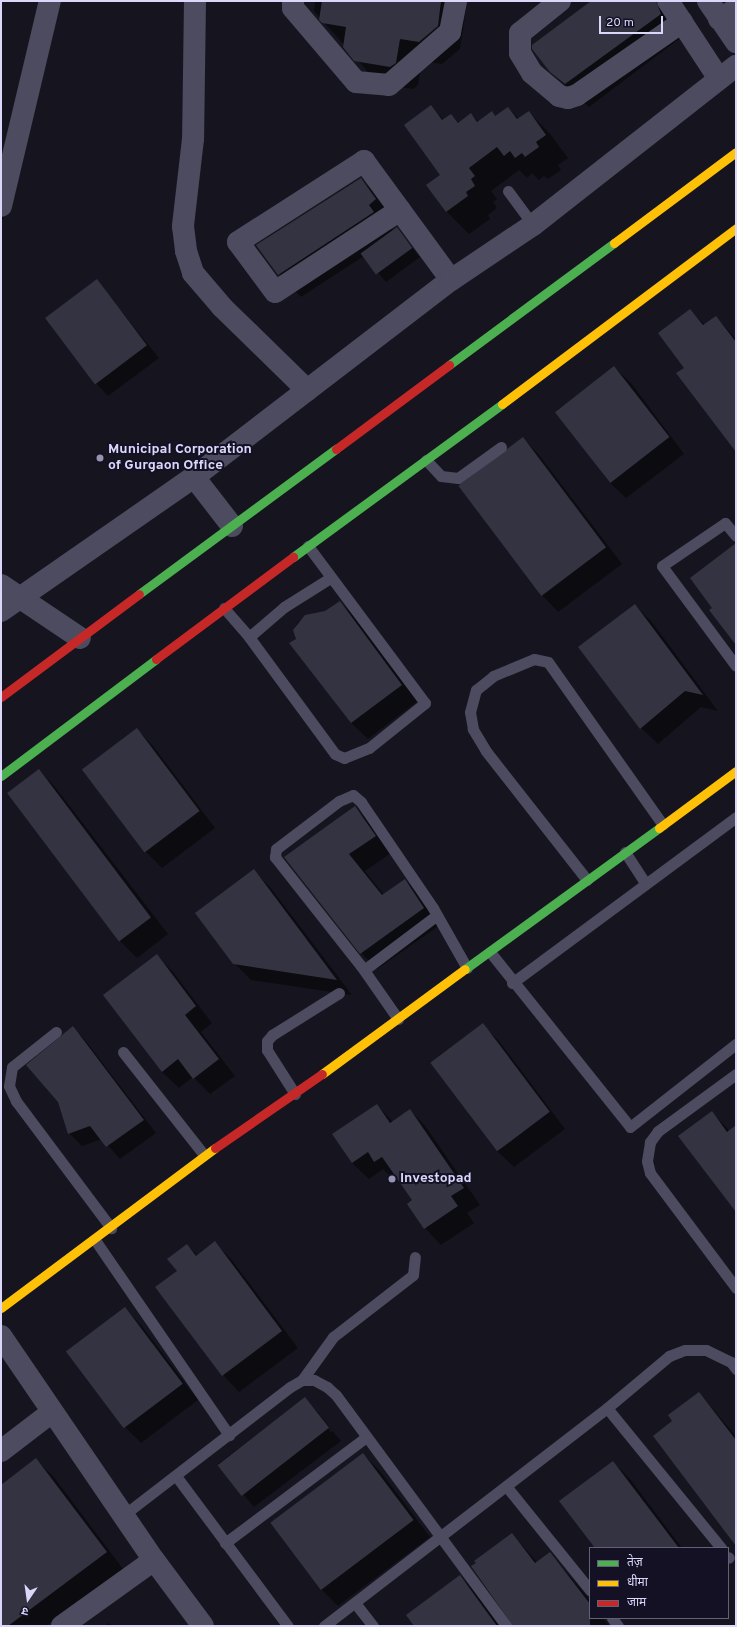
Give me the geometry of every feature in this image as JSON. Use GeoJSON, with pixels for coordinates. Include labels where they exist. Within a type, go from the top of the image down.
{"type":"FeatureCollection","features":[{"type":"Feature","properties":{"kind":"street"},"geometry":{"type":"LineString","coordinates":[[1,206],[50,1]]}},
{"type":"Feature","properties":{"kind":"street"},"geometry":{"type":"LineString","coordinates":[[195,1],[193,139],[183,226],[186,251],[193,273],[222,306],[307,390]]}},
{"type":"Feature","properties":{"kind":"street"},"geometry":{"type":"LineString","coordinates":[[293,1],[293,8],[356,82],[389,85],[450,32],[456,1]]}},
{"type":"Feature","properties":{"kind":"street"},"geometry":{"type":"LineString","coordinates":[[560,1],[520,34],[520,53],[532,73],[559,96],[568,98],[577,95],[682,22]]}},
{"type":"Feature","properties":{"kind":"street"},"geometry":{"type":"LineString","coordinates":[[668,1],[719,79]]}},
{"type":"Feature","properties":{"kind":"street"},"geometry":{"type":"LineString","coordinates":[[708,1],[728,14],[736,42]]}},
{"type":"Feature","properties":{"kind":"street"},"geometry":{"type":"LineString","coordinates":[[1,610],[194,477],[451,280],[533,225],[736,66]]}},
{"type":"Feature","properties":{"kind":"street"},"geometry":{"type":"LineString","coordinates":[[1,697],[736,152]]}},
{"type":"Feature","properties":{"kind":"street"},"geometry":{"type":"LineString","coordinates":[[400,210],[275,292],[238,242],[364,161],[400,210],[451,280]]}},
{"type":"Feature","properties":{"kind":"street"},"geometry":{"type":"LineString","coordinates":[[1,776],[224,608],[426,460],[736,228]]}},
{"type":"Feature","properties":{"kind":"street"},"geometry":{"type":"LineString","coordinates":[[194,477],[232,526]]}},
{"type":"Feature","properties":{"kind":"street"},"geometry":{"type":"LineString","coordinates":[[1,585],[80,638]]}},
{"type":"Feature","properties":{"kind":"street"},"geometry":{"type":"LineString","coordinates":[[1,1308],[111,1228],[204,1155],[295,1094],[736,771]]}},
{"type":"Feature","properties":{"kind":"street"},"geometry":{"type":"LineString","coordinates":[[1,1336],[52,1412],[125,1514],[154,1560],[204,1626]]}},
{"type":"Feature","properties":{"kind":"street"},"geometry":{"type":"LineString","coordinates":[[1,1451],[52,1412]]}},
{"type":"Feature","properties":{"kind":"street"},"geometry":{"type":"LineString","coordinates":[[62,1626],[154,1560]]}},
{"type":"Feature","properties":{"kind":"lane"},"geometry":{"type":"LineString","coordinates":[[508,191],[533,225]]}},
{"type":"Feature","properties":{"kind":"lane"},"geometry":{"type":"LineString","coordinates":[[426,460],[441,476],[458,478],[501,446]]}},
{"type":"Feature","properties":{"kind":"lane"},"geometry":{"type":"LineString","coordinates":[[736,536],[725,523],[662,566],[736,666]]}},
{"type":"Feature","properties":{"kind":"lane"},"geometry":{"type":"LineString","coordinates":[[224,608],[249,637],[335,754],[344,758],[369,748],[425,703],[330,578],[308,546]]}},
{"type":"Feature","properties":{"kind":"lane"},"geometry":{"type":"LineString","coordinates":[[249,637],[284,607],[330,578]]}},
{"type":"Feature","properties":{"kind":"lane"},"geometry":{"type":"LineString","coordinates":[[587,880],[486,751],[473,730],[470,712],[476,690],[493,676],[534,659],[548,662],[663,824]]}},
{"type":"Feature","properties":{"kind":"lane"},"geometry":{"type":"LineString","coordinates":[[398,1019],[364,970],[275,857],[276,849],[327,810],[345,797],[353,795],[361,802],[437,915],[467,968]]}},
{"type":"Feature","properties":{"kind":"lane"},"geometry":{"type":"LineString","coordinates":[[512,983],[736,817]]}},
{"type":"Feature","properties":{"kind":"lane"},"geometry":{"type":"LineString","coordinates":[[625,852],[646,884]]}},
{"type":"Feature","properties":{"kind":"lane"},"geometry":{"type":"LineString","coordinates":[[364,970],[437,915]]}},
{"type":"Feature","properties":{"kind":"lane"},"geometry":{"type":"LineString","coordinates":[[490,952],[512,983],[630,1127],[736,1044]]}},
{"type":"Feature","properties":{"kind":"lane"},"geometry":{"type":"LineString","coordinates":[[295,1094],[267,1050],[268,1041],[272,1034],[339,993]]}},
{"type":"Feature","properties":{"kind":"lane"},"geometry":{"type":"LineString","coordinates":[[56,1032],[12,1067],[9,1086],[16,1101],[111,1228]]}},
{"type":"Feature","properties":{"kind":"lane"},"geometry":{"type":"LineString","coordinates":[[123,1052],[204,1155]]}},
{"type":"Feature","properties":{"kind":"lane"},"geometry":{"type":"LineString","coordinates":[[736,1074],[658,1131],[650,1142],[647,1161],[650,1173],[736,1288]]}},
{"type":"Feature","properties":{"kind":"lane"},"geometry":{"type":"LineString","coordinates":[[95,1240],[229,1435]]}},
{"type":"Feature","properties":{"kind":"lane"},"geometry":{"type":"LineString","coordinates":[[125,1514],[302,1380],[333,1338],[413,1275],[415,1257]]}},
{"type":"Feature","properties":{"kind":"lane"},"geometry":{"type":"LineString","coordinates":[[324,1626],[607,1408],[669,1356],[685,1350],[706,1350],[731,1362],[736,1369]]}},
{"type":"Feature","properties":{"kind":"lane"},"geometry":{"type":"LineString","coordinates":[[302,1380],[314,1380],[327,1387],[442,1536],[506,1626]]}},
{"type":"Feature","properties":{"kind":"lane"},"geometry":{"type":"LineString","coordinates":[[607,1408],[720,1547]]}},
{"type":"Feature","properties":{"kind":"lane"},"geometry":{"type":"LineString","coordinates":[[225,1543],[366,1437]]}},
{"type":"Feature","properties":{"kind":"lane"},"geometry":{"type":"LineString","coordinates":[[176,1476],[288,1626]]}},
{"type":"Feature","properties":{"kind":"lane"},"geometry":{"type":"LineString","coordinates":[[506,1486],[589,1589]]}},
{"type":"Feature","properties":{"kind":"lane"},"geometry":{"type":"LineString","coordinates":[[355,1603],[373,1626]]}},
{"type":"Feature","properties":{"kind":"building"},"geometry":{"type":"Polygon","coordinates":[[[322,1],[441,1],[438,26],[419,42],[400,39],[396,63],[390,67],[354,61],[343,47],[346,27],[322,23],[319,20],[322,1]]]}},
{"type":"Feature","properties":{"kind":"building"},"geometry":{"type":"Polygon","coordinates":[[[591,1],[656,1],[661,14],[565,84],[550,72],[532,49],[532,45],[591,1]]]}},
{"type":"Feature","properties":{"kind":"building"},"geometry":{"type":"Polygon","coordinates":[[[431,105],[442,120],[451,114],[458,123],[471,113],[477,122],[492,111],[495,116],[508,107],[517,119],[529,111],[546,135],[536,142],[539,147],[525,157],[522,153],[515,158],[510,151],[504,156],[497,147],[469,168],[475,176],[471,179],[475,186],[466,192],[468,196],[446,212],[426,185],[440,175],[404,125],[431,105]]]}},
{"type":"Feature","properties":{"kind":"building"},"geometry":{"type":"Polygon","coordinates":[[[361,178],[376,199],[369,205],[374,212],[278,275],[256,245],[361,178]]]}},
{"type":"Feature","properties":{"kind":"building"},"geometry":{"type":"Polygon","coordinates":[[[397,227],[412,248],[376,274],[361,253],[397,227]]]}},
{"type":"Feature","properties":{"kind":"building"},"geometry":{"type":"Polygon","coordinates":[[[97,279],[147,345],[95,384],[45,318],[97,279]]]}},
{"type":"Feature","properties":{"kind":"building"},"geometry":{"type":"Polygon","coordinates":[[[690,309],[703,325],[716,316],[736,342],[736,452],[676,373],[684,368],[658,333],[690,309]]]}},
{"type":"Feature","properties":{"kind":"building"},"geometry":{"type":"Polygon","coordinates":[[[614,366],[669,437],[610,483],[555,412],[614,366]]]}},
{"type":"Feature","properties":{"kind":"building"},"geometry":{"type":"Polygon","coordinates":[[[523,437],[606,547],[541,596],[458,486],[523,437]]]}},
{"type":"Feature","properties":{"kind":"building"},"geometry":{"type":"Polygon","coordinates":[[[736,543],[736,645],[709,610],[712,608],[690,578],[736,543]]]}},
{"type":"Feature","properties":{"kind":"building"},"geometry":{"type":"Polygon","coordinates":[[[340,601],[402,685],[351,723],[289,643],[296,639],[293,630],[305,615],[325,611],[340,601]]]}},
{"type":"Feature","properties":{"kind":"building"},"geometry":{"type":"Polygon","coordinates":[[[635,604],[703,695],[685,691],[640,729],[578,647],[635,604]]]}},
{"type":"Feature","properties":{"kind":"building"},"geometry":{"type":"Polygon","coordinates":[[[137,728],[200,811],[144,853],[82,770],[137,728]]]}},
{"type":"Feature","properties":{"kind":"building"},"geometry":{"type":"Polygon","coordinates":[[[39,769],[151,918],[119,942],[7,793],[39,769]]]}},
{"type":"Feature","properties":{"kind":"building"},"geometry":{"type":"Polygon","coordinates":[[[355,806],[376,836],[349,854],[382,895],[405,879],[424,908],[360,954],[284,857],[355,806]]]}},
{"type":"Feature","properties":{"kind":"building"},"geometry":{"type":"Polygon","coordinates":[[[254,869],[337,980],[233,964],[195,913],[254,869]]]}},
{"type":"Feature","properties":{"kind":"building"},"geometry":{"type":"Polygon","coordinates":[[[157,954],[196,1006],[185,1015],[219,1059],[193,1079],[178,1059],[162,1072],[103,995],[157,954]]]}},
{"type":"Feature","properties":{"kind":"building"},"geometry":{"type":"Polygon","coordinates":[[[483,1023],[550,1112],[497,1151],[430,1063],[483,1023]]]}},
{"type":"Feature","properties":{"kind":"building"},"geometry":{"type":"Polygon","coordinates":[[[73,1026],[144,1120],[106,1147],[90,1126],[68,1134],[58,1102],[26,1065],[73,1026]]]}},
{"type":"Feature","properties":{"kind":"building"},"geometry":{"type":"Polygon","coordinates":[[[377,1104],[390,1123],[410,1109],[464,1188],[451,1196],[458,1206],[424,1229],[407,1204],[412,1200],[382,1157],[374,1162],[368,1152],[352,1163],[332,1134],[377,1104]]]}},
{"type":"Feature","properties":{"kind":"building"},"geometry":{"type":"Polygon","coordinates":[[[712,1111],[727,1132],[736,1125],[736,1212],[678,1136],[712,1111]]]}},
{"type":"Feature","properties":{"kind":"building"},"geometry":{"type":"Polygon","coordinates":[[[215,1241],[282,1331],[222,1376],[155,1287],[177,1271],[167,1259],[187,1244],[196,1256],[215,1241]]]}},
{"type":"Feature","properties":{"kind":"building"},"geometry":{"type":"Polygon","coordinates":[[[125,1307],[183,1384],[124,1428],[66,1352],[125,1307]]]}},
{"type":"Feature","properties":{"kind":"building"},"geometry":{"type":"Polygon","coordinates":[[[699,1392],[736,1440],[736,1546],[653,1436],[672,1421],[668,1415],[699,1392]]]}},
{"type":"Feature","properties":{"kind":"building"},"geometry":{"type":"Polygon","coordinates":[[[305,1397],[329,1428],[242,1496],[218,1465],[305,1397]]]}},
{"type":"Feature","properties":{"kind":"building"},"geometry":{"type":"Polygon","coordinates":[[[363,1453],[414,1520],[321,1590],[270,1523],[363,1453]]]}},
{"type":"Feature","properties":{"kind":"building"},"geometry":{"type":"Polygon","coordinates":[[[36,1458],[107,1552],[8,1626],[1,1626],[1,1485],[36,1458]]]}},
{"type":"Feature","properties":{"kind":"building"},"geometry":{"type":"Polygon","coordinates":[[[613,1461],[678,1547],[594,1547],[559,1501],[613,1461]]]}},
{"type":"Feature","properties":{"kind":"building"},"geometry":{"type":"Polygon","coordinates":[[[512,1533],[535,1563],[550,1552],[589,1603],[590,1626],[513,1626],[471,1566],[476,1563],[474,1561],[512,1533]]]}},
{"type":"Feature","properties":{"kind":"building"},"geometry":{"type":"Polygon","coordinates":[[[460,1575],[497,1626],[414,1626],[406,1615],[460,1575]]]}},
{"type":"Feature","properties":{"kind":"traffic: fast"},"geometry":{"type":"LineString","coordinates":[[449,365],[614,243]]}},
{"type":"Feature","properties":{"kind":"traffic: fast"},"geometry":{"type":"LineString","coordinates":[[293,557],[502,404]]}},
{"type":"Feature","properties":{"kind":"traffic: fast"},"geometry":{"type":"LineString","coordinates":[[139,594],[336,449]]}},
{"type":"Feature","properties":{"kind":"traffic: fast"},"geometry":{"type":"LineString","coordinates":[[1,776],[156,659]]}},
{"type":"Feature","properties":{"kind":"traffic: fast"},"geometry":{"type":"LineString","coordinates":[[465,969],[659,828]]}},
{"type":"Feature","properties":{"kind":"traffic: slow"},"geometry":{"type":"LineString","coordinates":[[614,243],[736,152]]}},
{"type":"Feature","properties":{"kind":"traffic: slow"},"geometry":{"type":"LineString","coordinates":[[502,404],[736,228]]}},
{"type":"Feature","properties":{"kind":"traffic: slow"},"geometry":{"type":"LineString","coordinates":[[659,828],[736,771]]}},
{"type":"Feature","properties":{"kind":"traffic: slow"},"geometry":{"type":"LineString","coordinates":[[322,1074],[465,969]]}},
{"type":"Feature","properties":{"kind":"traffic: slow"},"geometry":{"type":"LineString","coordinates":[[1,1308],[215,1148]]}},
{"type":"Feature","properties":{"kind":"traffic: jam"},"geometry":{"type":"LineString","coordinates":[[336,449],[449,365]]}},
{"type":"Feature","properties":{"kind":"traffic: jam"},"geometry":{"type":"LineString","coordinates":[[156,659],[293,557]]}},
{"type":"Feature","properties":{"kind":"traffic: jam"},"geometry":{"type":"LineString","coordinates":[[1,697],[139,594]]}},
{"type":"Feature","properties":{"kind":"traffic: jam"},"geometry":{"type":"LineString","coordinates":[[215,1148],[322,1074]]}},
{"type":"Feature","properties":{"kind":"place","name":"Municipal Corporation of Gurgaon Office"},"geometry":{"type":"Point","coordinates":[100,458]}},
{"type":"Feature","properties":{"kind":"place","name":"Investopad"},"geometry":{"type":"Point","coordinates":[392,1179]}}]}
